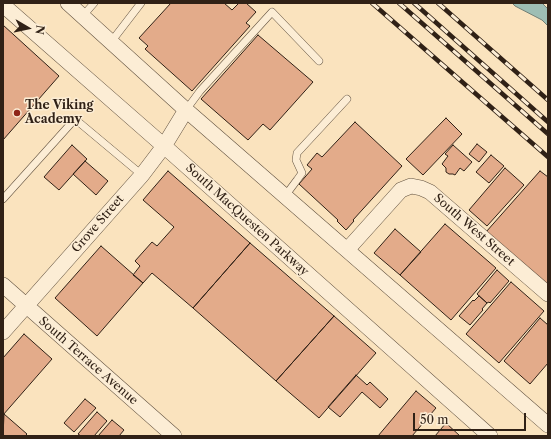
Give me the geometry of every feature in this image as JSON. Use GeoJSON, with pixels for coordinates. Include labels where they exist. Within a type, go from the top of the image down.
{"type":"FeatureCollection","features":[{"type":"Feature","properties":{"kind":"street"},"geometry":{"type":"LineString","coordinates":[[68,3],[186,110],[548,425]]}},
{"type":"Feature","properties":{"kind":"street","name":"South MacQuesten Parkway"},"geometry":{"type":"LineString","coordinates":[[3,5],[490,436]]}},
{"type":"Feature","properties":{"kind":"street","name":"Grove Street"},"geometry":{"type":"LineString","coordinates":[[3,332],[142,175],[164,146],[186,110]]}},
{"type":"Feature","properties":{"kind":"street","name":"South West Street"},"geometry":{"type":"LineString","coordinates":[[346,250],[401,190],[411,186],[421,188],[430,192],[548,294]]}},
{"type":"Feature","properties":{"kind":"street","name":"South Terrace Avenue"},"geometry":{"type":"LineString","coordinates":[[3,285],[174,436]]}},
{"type":"Feature","properties":{"kind":"lane"},"geometry":{"type":"LineString","coordinates":[[82,17],[94,3]]}},
{"type":"Feature","properties":{"kind":"lane"},"geometry":{"type":"LineString","coordinates":[[111,42],[140,3]]}},
{"type":"Feature","properties":{"kind":"lane"},"geometry":{"type":"LineString","coordinates":[[186,110],[200,91],[272,12],[319,60]]}},
{"type":"Feature","properties":{"kind":"lane"},"geometry":{"type":"LineString","coordinates":[[284,196],[302,173],[296,160],[297,153],[347,99]]}},
{"type":"Feature","properties":{"kind":"lane"},"geometry":{"type":"LineString","coordinates":[[3,199],[75,119],[142,175]]}},
{"type":"Feature","properties":{"kind":"water"},"geometry":{"type":"Polygon","coordinates":[[[512,3],[542,3],[548,9],[548,26],[542,20],[512,3]]]}},
{"type":"Feature","properties":{"kind":"building"},"geometry":{"type":"Polygon","coordinates":[[[171,3],[224,3],[232,10],[239,3],[246,3],[256,12],[246,23],[250,26],[192,91],[145,49],[148,46],[139,38],[171,3]]]}},
{"type":"Feature","properties":{"kind":"building"},"geometry":{"type":"Polygon","coordinates":[[[3,25],[59,76],[3,140],[3,25]]]}},
{"type":"Feature","properties":{"kind":"building"},"geometry":{"type":"Polygon","coordinates":[[[258,35],[313,82],[270,130],[263,124],[248,140],[201,99],[258,35]]]}},
{"type":"Feature","properties":{"kind":"building"},"geometry":{"type":"Polygon","coordinates":[[[446,118],[462,134],[423,175],[406,159],[446,118]]]}},
{"type":"Feature","properties":{"kind":"building"},"geometry":{"type":"Polygon","coordinates":[[[355,122],[402,166],[353,220],[354,221],[346,230],[337,221],[338,220],[299,184],[312,169],[307,165],[317,153],[322,157],[355,122]]]}},
{"type":"Feature","properties":{"kind":"building"},"geometry":{"type":"Polygon","coordinates":[[[477,144],[487,152],[479,162],[469,154],[477,144]]]}},
{"type":"Feature","properties":{"kind":"building"},"geometry":{"type":"Polygon","coordinates":[[[72,145],[87,159],[59,190],[44,177],[72,145]]]}},
{"type":"Feature","properties":{"kind":"building"},"geometry":{"type":"Polygon","coordinates":[[[453,145],[472,162],[464,171],[460,168],[455,175],[446,172],[446,168],[442,164],[448,156],[445,154],[453,145]]]}},
{"type":"Feature","properties":{"kind":"building"},"geometry":{"type":"Polygon","coordinates":[[[491,155],[504,166],[489,183],[476,172],[491,155]]]}},
{"type":"Feature","properties":{"kind":"building"},"geometry":{"type":"Polygon","coordinates":[[[85,161],[108,181],[96,195],[73,174],[85,161]]]}},
{"type":"Feature","properties":{"kind":"building"},"geometry":{"type":"Polygon","coordinates":[[[505,168],[524,185],[487,226],[469,210],[505,168]]]}},
{"type":"Feature","properties":{"kind":"building"},"geometry":{"type":"Polygon","coordinates":[[[168,171],[250,243],[193,308],[152,273],[143,283],[133,275],[140,266],[135,261],[152,242],[157,246],[174,227],[143,200],[168,171]]]}},
{"type":"Feature","properties":{"kind":"building"},"geometry":{"type":"Polygon","coordinates":[[[540,171],[548,177],[548,287],[486,232],[540,171]]]}},
{"type":"Feature","properties":{"kind":"building"},"geometry":{"type":"Polygon","coordinates":[[[445,224],[496,268],[451,320],[400,275],[445,224]]]}},
{"type":"Feature","properties":{"kind":"building"},"geometry":{"type":"Polygon","coordinates":[[[395,229],[421,252],[400,275],[374,253],[395,229]]]}},
{"type":"Feature","properties":{"kind":"building"},"geometry":{"type":"Polygon","coordinates":[[[250,243],[334,316],[276,381],[193,308],[250,243]]]}},
{"type":"Feature","properties":{"kind":"building"},"geometry":{"type":"Polygon","coordinates":[[[101,246],[143,283],[97,336],[55,298],[101,246]]]}},
{"type":"Feature","properties":{"kind":"building"},"geometry":{"type":"Polygon","coordinates":[[[497,270],[509,281],[490,303],[487,303],[477,294],[497,270]]]}},
{"type":"Feature","properties":{"kind":"building"},"geometry":{"type":"Polygon","coordinates":[[[511,282],[544,311],[499,363],[466,334],[511,282]]]}},
{"type":"Feature","properties":{"kind":"building"},"geometry":{"type":"Polygon","coordinates":[[[479,296],[487,303],[470,325],[459,316],[473,300],[474,301],[479,296]]]}},
{"type":"Feature","properties":{"kind":"building"},"geometry":{"type":"Polygon","coordinates":[[[334,316],[376,353],[319,418],[276,381],[334,316]]]}},
{"type":"Feature","properties":{"kind":"building"},"geometry":{"type":"Polygon","coordinates":[[[540,318],[548,325],[548,363],[530,384],[504,361],[540,318]]]}},
{"type":"Feature","properties":{"kind":"building"},"geometry":{"type":"Polygon","coordinates":[[[24,334],[52,359],[3,415],[3,358],[24,334]]]}},
{"type":"Feature","properties":{"kind":"building"},"geometry":{"type":"Polygon","coordinates":[[[356,375],[367,385],[370,382],[388,399],[380,408],[362,392],[340,417],[328,407],[356,375]]]}},
{"type":"Feature","properties":{"kind":"building"},"geometry":{"type":"Polygon","coordinates":[[[416,391],[436,408],[412,436],[378,436],[416,391]]]}},
{"type":"Feature","properties":{"kind":"building"},"geometry":{"type":"Polygon","coordinates":[[[85,399],[96,408],[74,432],[64,423],[85,399]]]}},
{"type":"Feature","properties":{"kind":"building"},"geometry":{"type":"Polygon","coordinates":[[[97,412],[107,421],[94,436],[81,436],[78,434],[97,412]]]}},
{"type":"Feature","properties":{"kind":"building"},"geometry":{"type":"Polygon","coordinates":[[[4,414],[27,434],[25,436],[3,436],[4,414]]]}},
{"type":"Feature","properties":{"kind":"building"},"geometry":{"type":"Polygon","coordinates":[[[112,420],[124,430],[119,436],[98,436],[112,420]]]}},
{"type":"Feature","properties":{"kind":"building"},"geometry":{"type":"Polygon","coordinates":[[[446,423],[460,436],[435,436],[446,423]]]}},
{"type":"Feature","properties":{"kind":"railway"},"geometry":{"type":"LineString","coordinates":[[372,3],[548,157]]}},
{"type":"Feature","properties":{"kind":"railway"},"geometry":{"type":"LineString","coordinates":[[399,3],[548,134]]}},
{"type":"Feature","properties":{"kind":"railway"},"geometry":{"type":"LineString","coordinates":[[414,3],[548,122]]}},
{"type":"Feature","properties":{"kind":"railway"},"geometry":{"type":"LineString","coordinates":[[438,3],[548,100]]}},
{"type":"Feature","properties":{"kind":"place","name":"The Viking Academy"},"geometry":{"type":"Point","coordinates":[17,113]}}]}
